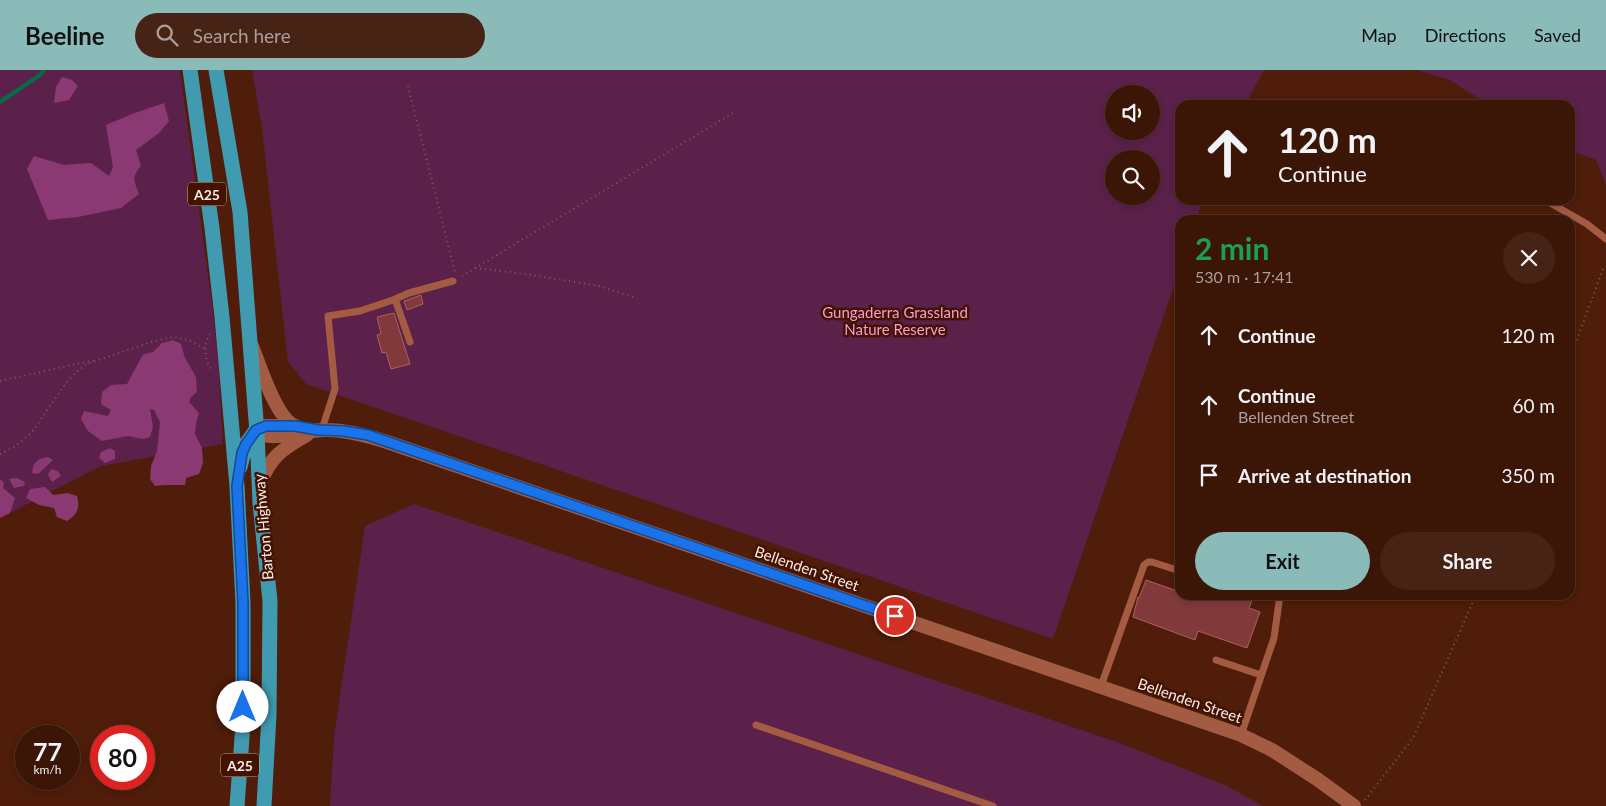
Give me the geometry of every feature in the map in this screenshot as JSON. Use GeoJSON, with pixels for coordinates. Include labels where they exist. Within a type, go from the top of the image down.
{"type":"FeatureCollection","features":[{"type":"Feature","properties":{"kind":"highway","name":"Barton Highway"},"geometry":{"type":"LineString","coordinates":[[190,70],[212,228],[237,486],[243,603],[243,705],[237,806]]}},
{"type":"Feature","properties":{"kind":"highway","name":"Barton Highway"},"geometry":{"type":"LineString","coordinates":[[216,70],[240,212],[270,601],[269,716],[264,806]]}},
{"type":"Feature","properties":{"kind":"highway"},"geometry":{"type":"LineString","coordinates":[[230,401],[247,425],[256,432],[244,447],[237,486]]}},
{"type":"Feature","properties":{"kind":"street"},"geometry":{"type":"LineString","coordinates":[[250,341],[279,410],[288,422],[295,426]]}},
{"type":"Feature","properties":{"kind":"street","name":"Bellenden Street"},"geometry":{"type":"LineString","coordinates":[[256,432],[266,426],[295,426],[368,435],[1241,735],[1272,750],[1354,806]]}},
{"type":"Feature","properties":{"kind":"street"},"geometry":{"type":"LineString","coordinates":[[260,484],[267,467],[275,456],[287,446],[318,430]]}},
{"type":"Feature","properties":{"kind":"street","name":"Bellenden Street"},"geometry":{"type":"LineString","coordinates":[[256,432],[268,437],[318,430]]}},
{"type":"Feature","properties":{"kind":"lane"},"geometry":{"type":"LineString","coordinates":[[1554,205],[1571,215]]}},
{"type":"Feature","properties":{"kind":"lane"},"geometry":{"type":"LineString","coordinates":[[1575,217],[1606,239]]}},
{"type":"Feature","properties":{"kind":"lane"},"geometry":{"type":"LineString","coordinates":[[318,430],[335,389],[328,316],[360,310],[409,293],[453,281]]}},
{"type":"Feature","properties":{"kind":"lane"},"geometry":{"type":"LineString","coordinates":[[396,299],[410,342]]}},
{"type":"Feature","properties":{"kind":"lane"},"geometry":{"type":"LineString","coordinates":[[1101,686],[1144,566],[1148,562],[1152,562],[1175,569]]}},
{"type":"Feature","properties":{"kind":"lane"},"geometry":{"type":"LineString","coordinates":[[1241,735],[1274,638],[1279,600]]}},
{"type":"Feature","properties":{"kind":"lane"},"geometry":{"type":"LineString","coordinates":[[1216,660],[1261,675]]}},
{"type":"Feature","properties":{"kind":"lane"},"geometry":{"type":"LineString","coordinates":[[756,725],[993,806]]}},
{"type":"Feature","properties":{"kind":"path"},"geometry":{"type":"LineString","coordinates":[[408,86],[457,279],[733,113]]}},
{"type":"Feature","properties":{"kind":"path"},"geometry":{"type":"LineString","coordinates":[[1575,345],[1604,266]]}},
{"type":"Feature","properties":{"kind":"path"},"geometry":{"type":"LineString","coordinates":[[475,268],[599,286],[633,297]]}},
{"type":"Feature","properties":{"kind":"path"},"geometry":{"type":"LineString","coordinates":[[0,454],[14,447],[32,432],[66,383],[87,364],[151,342],[173,337],[188,340],[204,348]]}},
{"type":"Feature","properties":{"kind":"path"},"geometry":{"type":"LineString","coordinates":[[0,381],[94,360]]}},
{"type":"Feature","properties":{"kind":"path"},"geometry":{"type":"LineString","coordinates":[[1361,806],[1413,738],[1474,600]]}},
{"type":"Feature","properties":{"kind":"green space"},"geometry":{"type":"Polygon","coordinates":[[[0,70],[180,70],[213,312],[223,444],[101,466],[0,518],[0,70]]]}},
{"type":"Feature","properties":{"kind":"green space","name":"Gungaderra Grassland Nature Reserve"},"geometry":{"type":"Polygon","coordinates":[[[252,70],[1264,70],[1248,100],[1175,100],[1175,205],[1201,205],[1198,215],[1175,215],[1175,283],[1053,639],[306,384],[288,362],[262,128],[252,70]]]}},
{"type":"Feature","properties":{"kind":"green space"},"geometry":{"type":"Polygon","coordinates":[[[1416,70],[1606,70],[1606,185],[1596,160],[1575,152],[1575,100],[1481,100],[1450,80],[1416,70]]]}},
{"type":"Feature","properties":{"kind":"green space"},"geometry":{"type":"Polygon","coordinates":[[[414,504],[1117,742],[1227,786],[1263,806],[330,806],[334,736],[365,526],[414,504]]]}},
{"type":"Feature","properties":{"kind":"shaded area"},"geometry":{"type":"Polygon","coordinates":[[[62,77],[72,80],[78,86],[69,100],[54,103],[56,87],[62,77]]]}},
{"type":"Feature","properties":{"kind":"shaded area"},"geometry":{"type":"Polygon","coordinates":[[[164,103],[169,121],[159,133],[136,150],[141,166],[134,179],[139,194],[121,208],[78,217],[48,220],[27,169],[34,156],[64,165],[91,163],[109,176],[113,167],[106,125],[164,103]]]}},
{"type":"Feature","properties":{"kind":"shaded area"},"geometry":{"type":"Polygon","coordinates":[[[173,340],[181,344],[185,358],[196,377],[197,392],[191,397],[189,402],[199,413],[195,434],[202,448],[203,463],[199,474],[186,478],[185,485],[155,486],[150,479],[151,466],[157,451],[160,422],[154,410],[150,409],[153,427],[150,437],[143,439],[128,436],[102,441],[88,431],[81,419],[84,411],[108,416],[111,410],[101,404],[102,392],[111,385],[127,384],[144,354],[153,352],[162,343],[173,340]]]}},
{"type":"Feature","properties":{"kind":"shaded area"},"geometry":{"type":"Polygon","coordinates":[[[110,448],[115,451],[115,459],[105,463],[99,458],[101,452],[110,448]]]}},
{"type":"Feature","properties":{"kind":"shaded area"},"geometry":{"type":"Polygon","coordinates":[[[48,457],[53,460],[38,474],[32,473],[36,462],[48,457]]]}},
{"type":"Feature","properties":{"kind":"shaded area"},"geometry":{"type":"Polygon","coordinates":[[[51,469],[58,471],[61,476],[52,482],[48,475],[51,469]]]}},
{"type":"Feature","properties":{"kind":"shaded area"},"geometry":{"type":"Polygon","coordinates":[[[17,478],[25,482],[24,486],[14,488],[9,479],[17,478]]]}},
{"type":"Feature","properties":{"kind":"shaded area"},"geometry":{"type":"Polygon","coordinates":[[[0,479],[4,483],[3,488],[15,498],[10,513],[0,518],[0,479]]]}},
{"type":"Feature","properties":{"kind":"shaded area"},"geometry":{"type":"Polygon","coordinates":[[[45,487],[53,495],[68,493],[77,496],[78,507],[74,516],[67,521],[57,517],[54,508],[39,505],[26,498],[30,489],[45,487]]]}},
{"type":"Feature","properties":{"kind":"building"},"geometry":{"type":"Polygon","coordinates":[[[421,295],[423,304],[407,310],[404,301],[421,295]]]}},
{"type":"Feature","properties":{"kind":"building"},"geometry":{"type":"Polygon","coordinates":[[[394,313],[410,364],[391,369],[386,352],[382,353],[377,335],[381,334],[377,317],[394,313]]]}},
{"type":"Feature","properties":{"kind":"building"},"geometry":{"type":"Polygon","coordinates":[[[1146,580],[1175,590],[1175,600],[1252,600],[1249,608],[1260,612],[1247,648],[1198,631],[1195,640],[1133,617],[1146,580]]]}},
{"type":"Feature","properties":{"kind":"waterway"},"geometry":{"type":"LineString","coordinates":[[0,102],[40,75],[44,70]]}},
{"type":"Feature","properties":{"kind":"route"},"geometry":{"type":"LineString","coordinates":[[243,707],[243,603],[237,486],[242,453],[246,444],[256,430],[266,426],[295,426],[368,435],[895,616]]}}]}
